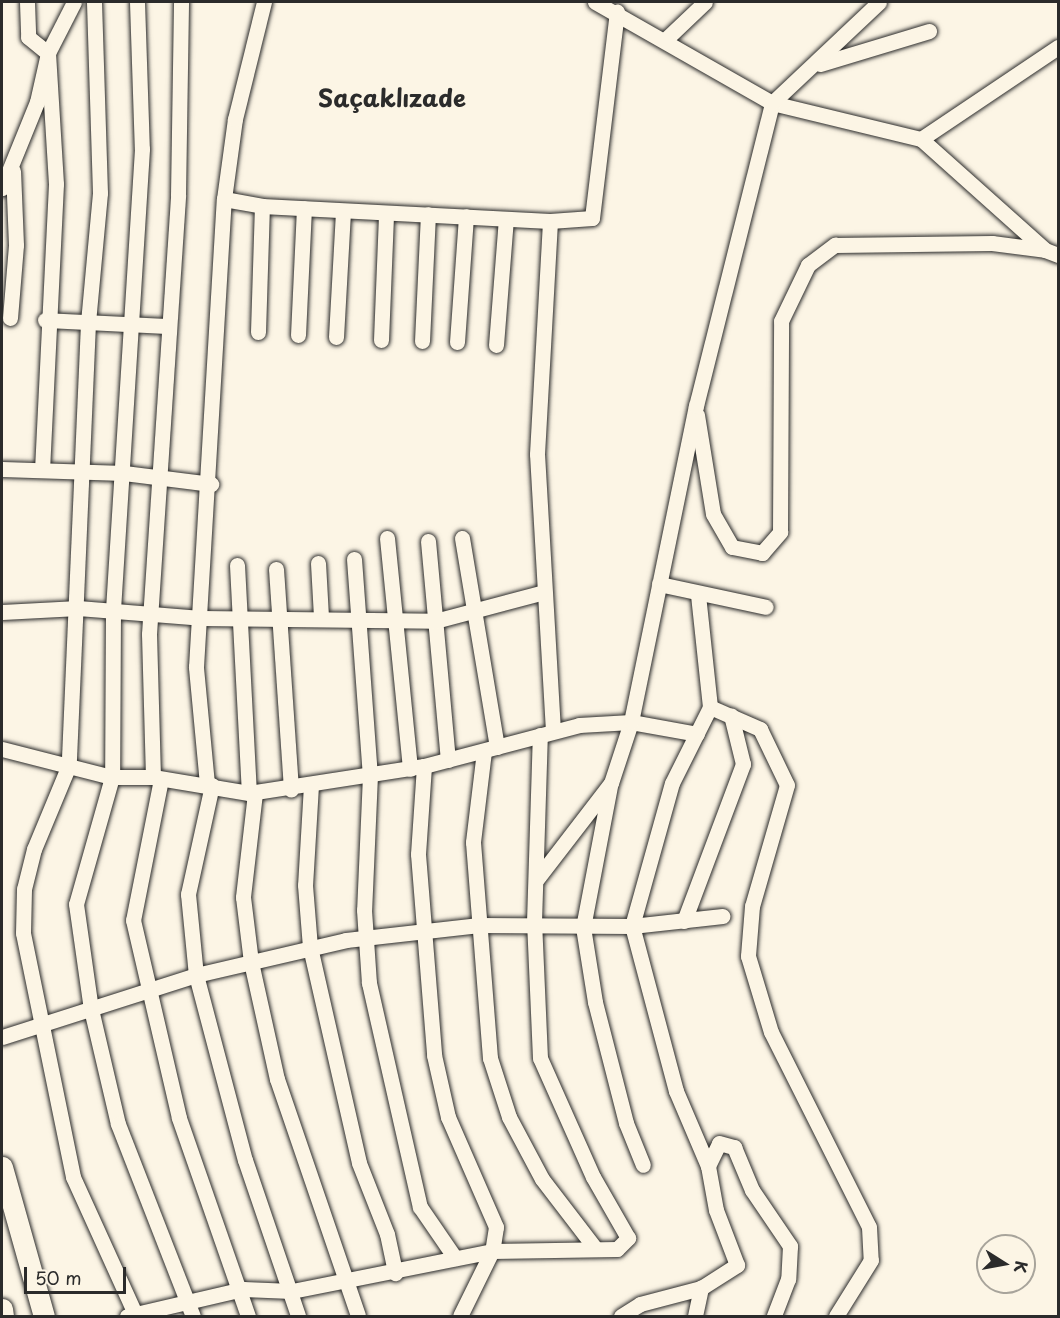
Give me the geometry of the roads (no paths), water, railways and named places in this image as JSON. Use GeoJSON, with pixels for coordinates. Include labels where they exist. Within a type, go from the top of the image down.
{"type":"FeatureCollection","features":[{"type":"Feature","properties":{"kind":"main road"},"geometry":{"type":"LineString","coordinates":[[2,1167],[41,1316]]}},
{"type":"Feature","properties":{"kind":"main road"},"geometry":{"type":"LineString","coordinates":[[2,1309],[3,1317]]}},
{"type":"Feature","properties":{"kind":"street"},"geometry":{"type":"LineString","coordinates":[[27,2],[28,37],[48,53],[56,184],[55,259],[45,320],[42,470]]}},
{"type":"Feature","properties":{"kind":"street"},"geometry":{"type":"LineString","coordinates":[[2,188],[37,102],[48,53],[74,2]]}},
{"type":"Feature","properties":{"kind":"street"},"geometry":{"type":"LineString","coordinates":[[94,2],[99,193],[88,323],[85,474],[69,765],[24,889],[23,933],[73,1177],[133,1316],[187,1299],[243,1289],[292,1291],[349,1282],[492,1251],[617,1249],[628,1238],[593,1177],[540,1059],[534,922],[547,733],[544,592],[537,454],[550,221]]}},
{"type":"Feature","properties":{"kind":"street"},"geometry":{"type":"LineString","coordinates":[[137,2],[142,149],[130,325],[124,473],[113,611],[112,777],[76,904],[91,1009],[135,1179],[187,1299],[192,1317]]}},
{"type":"Feature","properties":{"kind":"street"},"geometry":{"type":"LineString","coordinates":[[181,2],[170,326],[151,614],[157,778],[133,920],[147,992],[190,1157],[243,1289],[248,1317]]}},
{"type":"Feature","properties":{"kind":"street"},"geometry":{"type":"LineString","coordinates":[[264,2],[235,119],[224,199],[211,484],[197,709],[209,784],[189,894],[196,975],[245,1160],[292,1291],[298,1317]]}},
{"type":"Feature","properties":{"kind":"street"},"geometry":{"type":"LineString","coordinates":[[595,2],[617,12],[771,103],[921,139],[1052,253]]}},
{"type":"Feature","properties":{"kind":"street"},"geometry":{"type":"LineString","coordinates":[[664,40],[705,2]]}},
{"type":"Feature","properties":{"kind":"street"},"geometry":{"type":"LineString","coordinates":[[644,1165],[626,1123],[595,1002],[583,927],[611,783],[631,722],[696,406],[771,103],[812,68],[879,2]]}},
{"type":"Feature","properties":{"kind":"street"},"geometry":{"type":"LineString","coordinates":[[224,199],[261,206],[343,211],[550,221],[592,218],[617,12]]}},
{"type":"Feature","properties":{"kind":"street"},"geometry":{"type":"LineString","coordinates":[[812,68],[929,31]]}},
{"type":"Feature","properties":{"kind":"street"},"geometry":{"type":"LineString","coordinates":[[921,139],[1059,47]]}},
{"type":"Feature","properties":{"kind":"street"},"geometry":{"type":"LineString","coordinates":[[10,318],[14,159]]}},
{"type":"Feature","properties":{"kind":"street"},"geometry":{"type":"LineString","coordinates":[[258,332],[261,206]]}},
{"type":"Feature","properties":{"kind":"street"},"geometry":{"type":"LineString","coordinates":[[298,335],[304,208]]}},
{"type":"Feature","properties":{"kind":"street"},"geometry":{"type":"LineString","coordinates":[[336,337],[343,211]]}},
{"type":"Feature","properties":{"kind":"street"},"geometry":{"type":"LineString","coordinates":[[381,340],[386,213]]}},
{"type":"Feature","properties":{"kind":"street"},"geometry":{"type":"LineString","coordinates":[[422,341],[428,214]]}},
{"type":"Feature","properties":{"kind":"street"},"geometry":{"type":"LineString","coordinates":[[457,342],[466,216]]}},
{"type":"Feature","properties":{"kind":"street"},"geometry":{"type":"LineString","coordinates":[[496,345],[506,219]]}},
{"type":"Feature","properties":{"kind":"street"},"geometry":{"type":"LineString","coordinates":[[696,406],[712,514],[732,547],[762,553],[780,532],[781,321],[808,265],[836,245],[993,243],[1052,253]]}},
{"type":"Feature","properties":{"kind":"street"},"geometry":{"type":"LineString","coordinates":[[45,320],[170,326]]}},
{"type":"Feature","properties":{"kind":"street"},"geometry":{"type":"LineString","coordinates":[[2,469],[85,474],[124,473],[211,484]]}},
{"type":"Feature","properties":{"kind":"street"},"geometry":{"type":"LineString","coordinates":[[387,538],[417,767],[418,854],[434,1055],[448,1117],[495,1227],[492,1251],[460,1317]]}},
{"type":"Feature","properties":{"kind":"street"},"geometry":{"type":"LineString","coordinates":[[462,538],[475,614],[491,749],[473,842],[490,1058],[508,1117],[542,1179],[595,1248]]}},
{"type":"Feature","properties":{"kind":"street"},"geometry":{"type":"LineString","coordinates":[[428,541],[448,760]]}},
{"type":"Feature","properties":{"kind":"street"},"geometry":{"type":"LineString","coordinates":[[354,560],[370,775],[364,937],[369,983],[420,1207],[455,1258]]}},
{"type":"Feature","properties":{"kind":"street"},"geometry":{"type":"LineString","coordinates":[[318,563],[321,617]]}},
{"type":"Feature","properties":{"kind":"street"},"geometry":{"type":"LineString","coordinates":[[237,565],[252,793],[243,897],[251,962],[301,1159],[349,1282],[358,1317]]}},
{"type":"Feature","properties":{"kind":"street"},"geometry":{"type":"LineString","coordinates":[[276,569],[291,789]]}},
{"type":"Feature","properties":{"kind":"street"},"geometry":{"type":"LineString","coordinates":[[659,584],[698,595],[766,607]]}},
{"type":"Feature","properties":{"kind":"street"},"geometry":{"type":"LineString","coordinates":[[2,612],[78,608],[201,618],[321,617],[435,621],[475,614],[544,592]]}},
{"type":"Feature","properties":{"kind":"street"},"geometry":{"type":"LineString","coordinates":[[621,1317],[640,1304],[700,1288],[737,1265],[716,1210],[708,1166],[676,1091],[632,926],[672,783],[710,707],[698,595]]}},
{"type":"Feature","properties":{"kind":"street"},"geometry":{"type":"LineString","coordinates":[[710,707],[760,729],[787,785],[752,906],[748,956],[771,1032],[869,1227],[871,1260],[837,1317]]}},
{"type":"Feature","properties":{"kind":"street"},"geometry":{"type":"LineString","coordinates":[[684,921],[743,764],[731,715]]}},
{"type":"Feature","properties":{"kind":"street"},"geometry":{"type":"LineString","coordinates":[[2,749],[112,777],[157,778],[209,784],[252,793],[291,789],[417,767],[547,733],[631,722],[697,734]]}},
{"type":"Feature","properties":{"kind":"street"},"geometry":{"type":"LineString","coordinates":[[537,879],[611,783]]}},
{"type":"Feature","properties":{"kind":"street"},"geometry":{"type":"LineString","coordinates":[[311,785],[304,885],[310,947],[356,1152],[395,1272]]}},
{"type":"Feature","properties":{"kind":"street"},"geometry":{"type":"LineString","coordinates":[[2,1038],[42,1023],[196,975],[310,947],[364,937],[479,925],[534,922],[583,927],[632,926],[722,916]]}},
{"type":"Feature","properties":{"kind":"street"},"geometry":{"type":"LineString","coordinates":[[708,1166],[719,1143],[734,1147],[752,1190],[790,1246],[788,1279],[774,1317]]}},
{"type":"Feature","properties":{"kind":"street"},"geometry":{"type":"LineString","coordinates":[[694,1317],[700,1288]]}},
{"type":"Feature","properties":{"kind":"district","name":"Saçaklızade"},"geometry":{"type":"Point","coordinates":[392,98]}}]}
